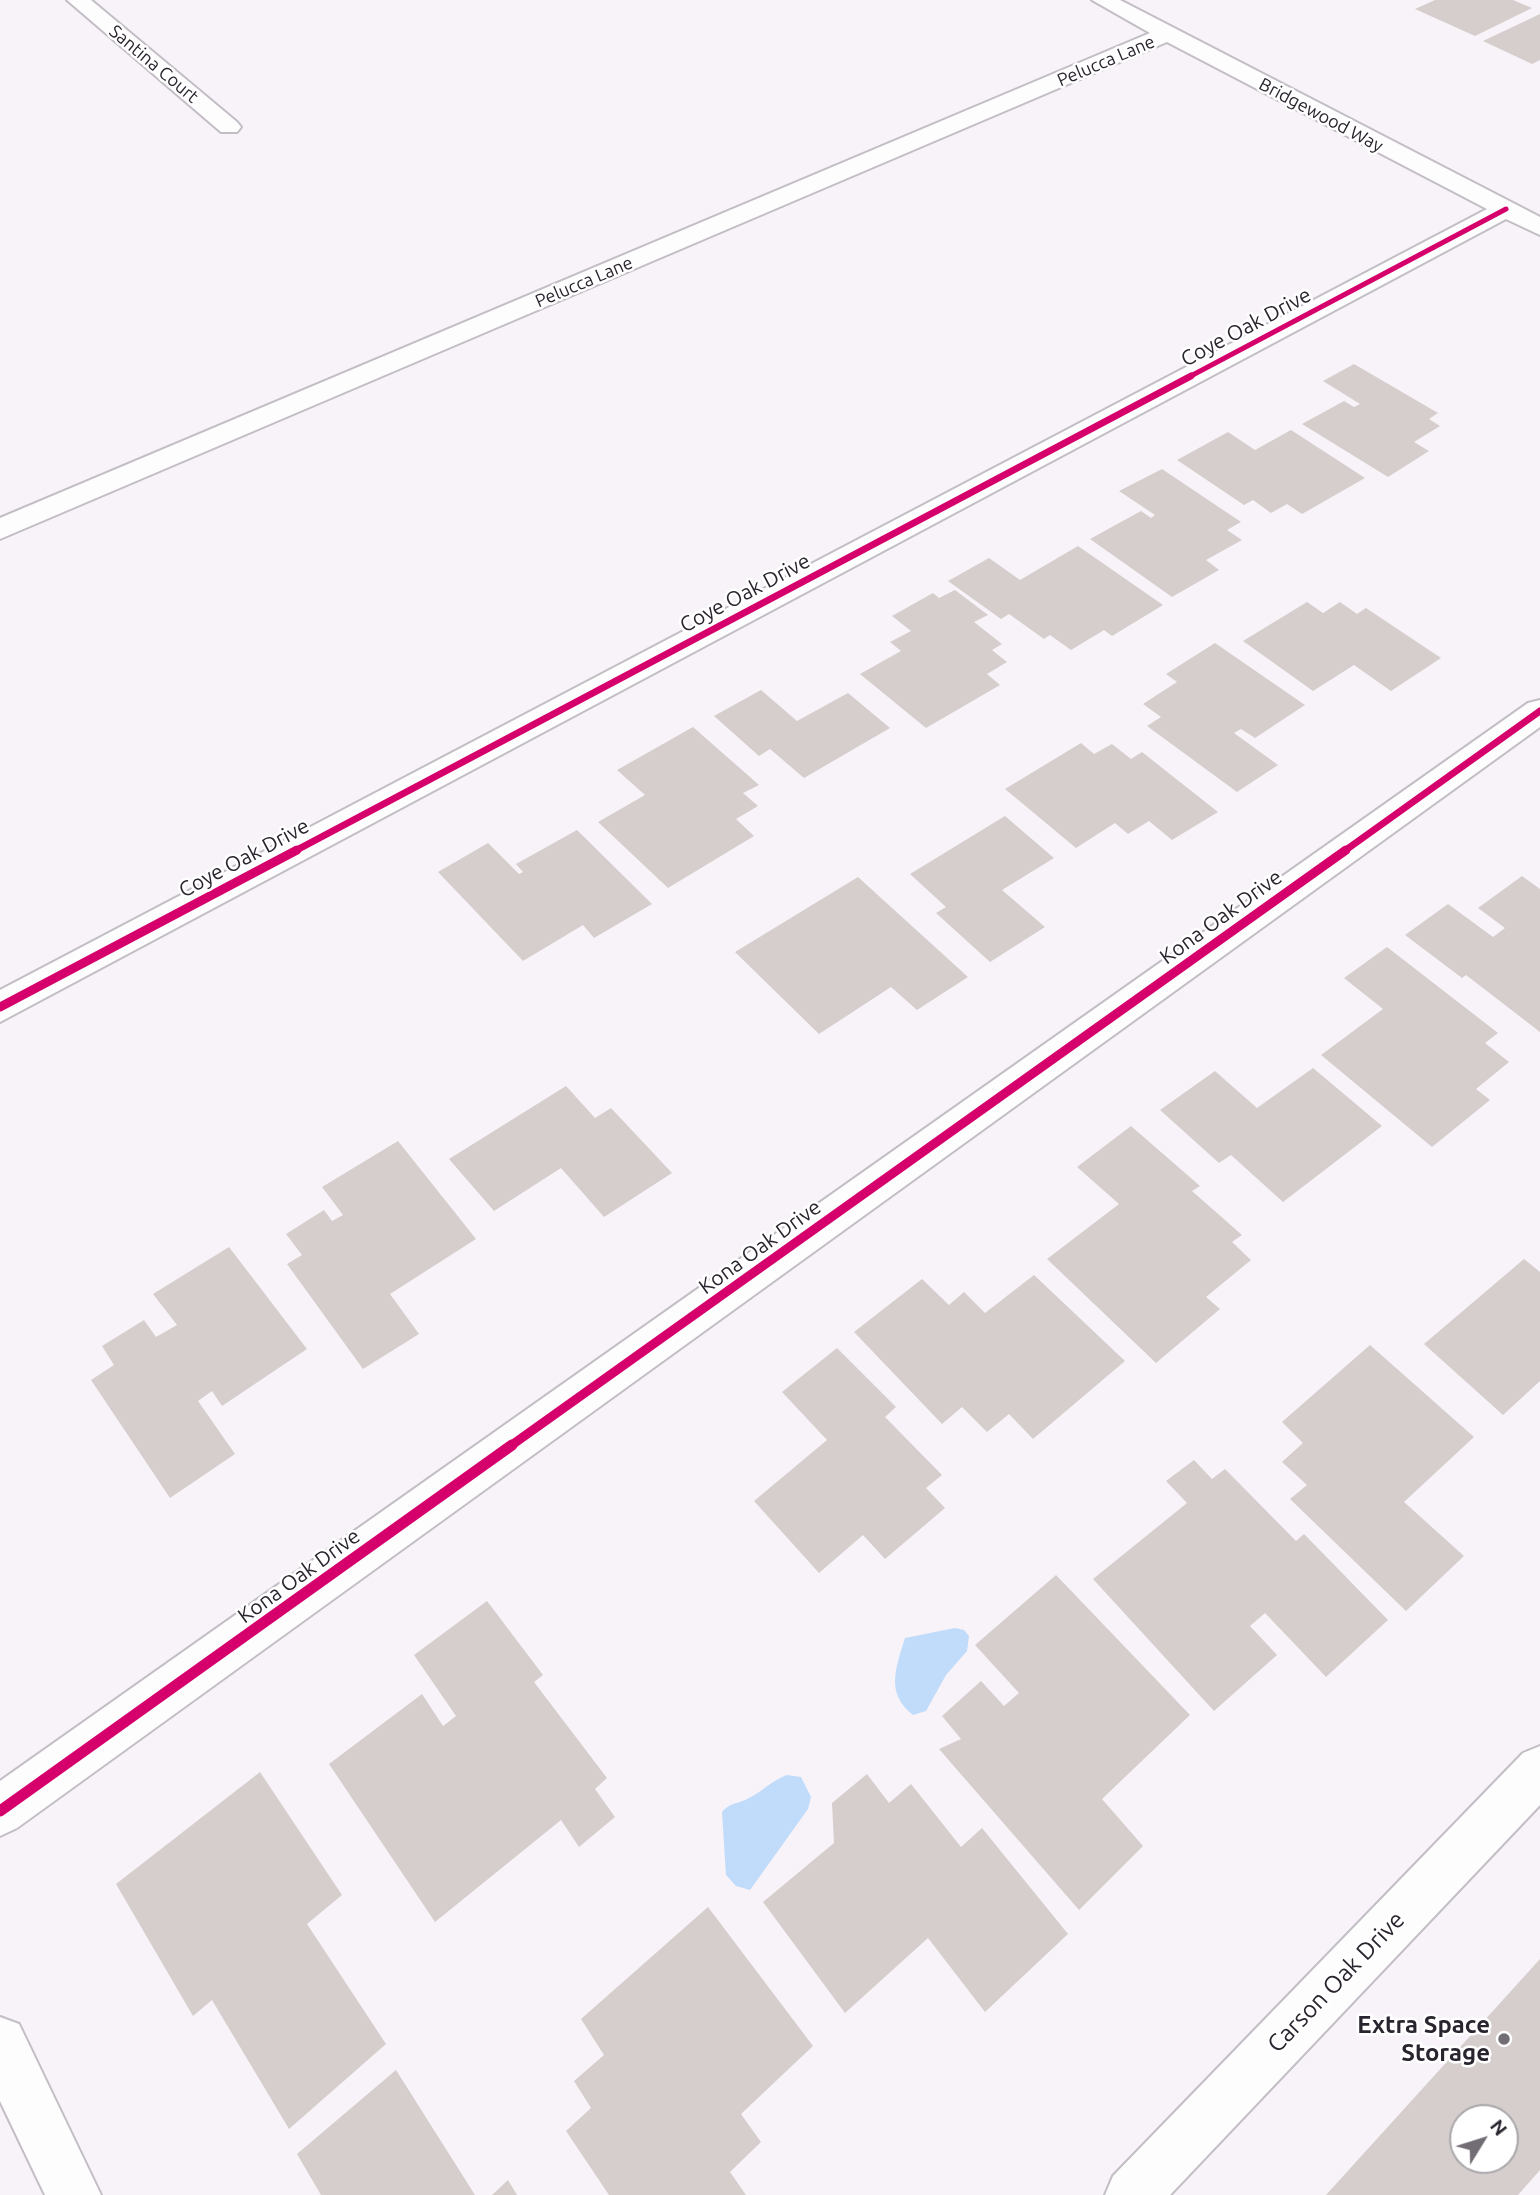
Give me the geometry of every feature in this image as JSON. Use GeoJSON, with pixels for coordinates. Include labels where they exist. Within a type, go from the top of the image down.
{"type":"FeatureCollection","features":[{"type":"Feature","properties":{"kind":"street","name":"Santina Court"},"geometry":{"type":"LineString","coordinates":[[78,0],[229,127]]}},
{"type":"Feature","properties":{"kind":"street","name":"Bridgewood Way"},"geometry":{"type":"LineString","coordinates":[[1103,0],[1540,227]]}},
{"type":"Feature","properties":{"kind":"street","name":"Pelucca Lane"},"geometry":{"type":"LineString","coordinates":[[0,529],[1168,34]]}},
{"type":"Feature","properties":{"kind":"street","name":"Coye Oak Drive"},"geometry":{"type":"LineString","coordinates":[[0,1007],[1506,209]]}},
{"type":"Feature","properties":{"kind":"street","name":"Kona Oak Drive"},"geometry":{"type":"LineString","coordinates":[[0,1811],[1540,710]]}},
{"type":"Feature","properties":{"kind":"street","name":"Carson Oak Drive"},"geometry":{"type":"LineString","coordinates":[[1132,2195],[1540,1769]]}},
{"type":"Feature","properties":{"kind":"street"},"geometry":{"type":"LineString","coordinates":[[0,2043],[74,2195]]}},
{"type":"Feature","properties":{"kind":"water"},"geometry":{"type":"Polygon","coordinates":[[[955,1628],[964,1630],[969,1636],[967,1651],[946,1675],[926,1711],[913,1715],[899,1698],[895,1680],[905,1638],[955,1628]]]}},
{"type":"Feature","properties":{"kind":"water"},"geometry":{"type":"Polygon","coordinates":[[[787,1775],[801,1777],[811,1797],[808,1809],[750,1890],[736,1886],[726,1875],[722,1812],[787,1775]]]}},
{"type":"Feature","properties":{"kind":"building"},"geometry":{"type":"Polygon","coordinates":[[[1435,0],[1513,0],[1532,8],[1475,36],[1415,9],[1435,0]]]}},
{"type":"Feature","properties":{"kind":"building"},"geometry":{"type":"Polygon","coordinates":[[[1540,14],[1540,60],[1532,64],[1483,41],[1540,14]]]}},
{"type":"Feature","properties":{"kind":"building"},"geometry":{"type":"Polygon","coordinates":[[[1354,364],[1438,413],[1429,419],[1440,426],[1414,442],[1429,451],[1388,477],[1302,424],[1344,401],[1354,407],[1360,404],[1323,381],[1354,364]]]}},
{"type":"Feature","properties":{"kind":"building"},"geometry":{"type":"Polygon","coordinates":[[[1291,430],[1365,478],[1302,514],[1287,504],[1271,513],[1253,500],[1244,505],[1177,460],[1228,432],[1255,450],[1291,430]]]}},
{"type":"Feature","properties":{"kind":"building"},"geometry":{"type":"Polygon","coordinates":[[[1162,469],[1241,522],[1227,530],[1242,540],[1206,560],[1219,570],[1172,597],[1090,539],[1141,511],[1151,518],[1155,515],[1119,491],[1162,469]]]}},
{"type":"Feature","properties":{"kind":"building"},"geometry":{"type":"Polygon","coordinates":[[[1078,546],[1163,605],[1112,636],[1104,630],[1071,650],[1050,635],[1044,639],[1009,614],[1001,619],[948,581],[989,558],[1020,580],[1078,546]]]}},
{"type":"Feature","properties":{"kind":"building"},"geometry":{"type":"Polygon","coordinates":[[[955,590],[988,615],[974,622],[1002,644],[992,650],[1007,662],[987,674],[1000,685],[926,728],[860,674],[901,651],[890,642],[911,631],[892,616],[933,593],[939,598],[955,590]]]}},
{"type":"Feature","properties":{"kind":"building"},"geometry":{"type":"Polygon","coordinates":[[[1307,602],[1323,613],[1340,602],[1357,614],[1366,608],[1441,658],[1391,691],[1354,665],[1313,691],[1243,641],[1307,602]]]}},
{"type":"Feature","properties":{"kind":"building"},"geometry":{"type":"Polygon","coordinates":[[[1215,643],[1305,705],[1255,738],[1241,729],[1234,733],[1278,765],[1237,792],[1147,726],[1161,717],[1143,704],[1177,682],[1166,674],[1215,643]]]}},
{"type":"Feature","properties":{"kind":"building"},"geometry":{"type":"Polygon","coordinates":[[[761,690],[797,721],[848,693],[890,728],[804,778],[770,749],[759,756],[714,716],[761,690]]]}},
{"type":"Feature","properties":{"kind":"building"},"geometry":{"type":"Polygon","coordinates":[[[693,727],[759,785],[743,793],[758,806],[736,819],[754,836],[668,888],[598,822],[645,795],[617,770],[693,727]]]}},
{"type":"Feature","properties":{"kind":"building"},"geometry":{"type":"Polygon","coordinates":[[[1081,743],[1094,754],[1112,744],[1131,759],[1142,752],[1218,812],[1172,840],[1149,821],[1128,834],[1115,823],[1076,848],[1005,789],[1081,743]]]}},
{"type":"Feature","properties":{"kind":"building"},"geometry":{"type":"Polygon","coordinates":[[[1005,816],[1054,858],[1002,890],[1045,927],[990,962],[936,913],[946,907],[910,874],[1005,816]]]}},
{"type":"Feature","properties":{"kind":"building"},"geometry":{"type":"Polygon","coordinates":[[[577,830],[652,904],[594,938],[583,925],[523,961],[438,872],[488,843],[519,874],[523,872],[516,864],[577,830]]]}},
{"type":"Feature","properties":{"kind":"building"},"geometry":{"type":"Polygon","coordinates":[[[1522,876],[1540,889],[1540,1032],[1466,975],[1462,978],[1405,935],[1448,904],[1493,937],[1505,928],[1478,908],[1522,876]]]}},
{"type":"Feature","properties":{"kind":"building"},"geometry":{"type":"Polygon","coordinates":[[[858,877],[968,977],[917,1010],[891,987],[819,1034],[735,952],[858,877]]]}},
{"type":"Feature","properties":{"kind":"building"},"geometry":{"type":"Polygon","coordinates":[[[1387,947],[1498,1033],[1485,1043],[1509,1062],[1476,1089],[1490,1100],[1432,1147],[1321,1055],[1383,1009],[1344,978],[1387,947]]]}},
{"type":"Feature","properties":{"kind":"building"},"geometry":{"type":"Polygon","coordinates":[[[1313,1068],[1382,1126],[1283,1202],[1231,1155],[1219,1163],[1160,1110],[1215,1071],[1257,1108],[1313,1068]]]}},
{"type":"Feature","properties":{"kind":"building"},"geometry":{"type":"Polygon","coordinates":[[[566,1086],[595,1118],[611,1108],[672,1173],[604,1217],[561,1168],[494,1211],[449,1159],[566,1086]]]}},
{"type":"Feature","properties":{"kind":"building"},"geometry":{"type":"Polygon","coordinates":[[[1131,1126],[1200,1186],[1192,1191],[1242,1235],[1232,1242],[1251,1260],[1206,1297],[1220,1309],[1156,1363],[1047,1259],[1119,1204],[1077,1167],[1131,1126]]]}},
{"type":"Feature","properties":{"kind":"building"},"geometry":{"type":"Polygon","coordinates":[[[398,1141],[476,1239],[390,1294],[419,1334],[363,1369],[287,1264],[302,1255],[286,1234],[324,1210],[332,1221],[343,1215],[322,1187],[398,1141]]]}},
{"type":"Feature","properties":{"kind":"building"},"geometry":{"type":"Polygon","coordinates":[[[229,1247],[307,1349],[222,1406],[212,1391],[198,1401],[235,1454],[170,1498],[91,1380],[114,1365],[102,1346],[144,1320],[156,1337],[177,1325],[153,1294],[229,1247]]]}},
{"type":"Feature","properties":{"kind":"building"},"geometry":{"type":"Polygon","coordinates":[[[1524,1259],[1540,1272],[1540,1381],[1503,1415],[1424,1344],[1524,1259]]]}},
{"type":"Feature","properties":{"kind":"building"},"geometry":{"type":"Polygon","coordinates":[[[1034,1275],[1125,1361],[1033,1439],[1009,1414],[987,1432],[962,1407],[942,1424],[854,1332],[922,1279],[949,1305],[964,1292],[985,1313],[1034,1275]]]}},
{"type":"Feature","properties":{"kind":"building"},"geometry":{"type":"Polygon","coordinates":[[[1370,1345],[1474,1437],[1404,1502],[1464,1556],[1406,1611],[1290,1499],[1307,1485],[1282,1462],[1303,1443],[1282,1422],[1370,1345]]]}},
{"type":"Feature","properties":{"kind":"building"},"geometry":{"type":"Polygon","coordinates":[[[837,1348],[896,1407],[885,1417],[942,1475],[926,1488],[945,1508],[885,1559],[863,1535],[819,1573],[754,1501],[827,1440],[782,1392],[837,1348]]]}},
{"type":"Feature","properties":{"kind":"building"},"geometry":{"type":"Polygon","coordinates":[[[1194,1460],[1212,1479],[1225,1469],[1296,1541],[1304,1534],[1388,1620],[1326,1677],[1265,1613],[1250,1626],[1277,1655],[1214,1711],[1093,1579],[1187,1503],[1166,1481],[1194,1460]]]}},
{"type":"Feature","properties":{"kind":"building"},"geometry":{"type":"Polygon","coordinates":[[[1056,1575],[1190,1715],[1102,1799],[1143,1846],[1079,1910],[939,1749],[961,1739],[942,1716],[981,1681],[1004,1706],[1019,1693],[975,1645],[1056,1575]]]}},
{"type":"Feature","properties":{"kind":"building"},"geometry":{"type":"Polygon","coordinates":[[[487,1601],[543,1675],[534,1682],[607,1778],[595,1789],[615,1817],[579,1847],[561,1820],[435,1922],[329,1764],[422,1694],[443,1726],[456,1716],[414,1655],[487,1601]]]}},
{"type":"Feature","properties":{"kind":"building"},"geometry":{"type":"Polygon","coordinates":[[[260,1772],[342,1895],[307,1924],[386,2044],[289,2129],[212,2000],[193,2016],[116,1884],[260,1772]]]}},
{"type":"Feature","properties":{"kind":"building"},"geometry":{"type":"Polygon","coordinates":[[[867,1774],[889,1803],[911,1784],[961,1847],[982,1828],[1068,1934],[985,2012],[928,1938],[845,2013],[763,1902],[834,1843],[832,1803],[867,1774]]]}},
{"type":"Feature","properties":{"kind":"building"},"geometry":{"type":"Polygon","coordinates":[[[708,1907],[813,2046],[741,2114],[761,2142],[730,2172],[746,2195],[609,2195],[566,2131],[591,2108],[574,2081],[604,2055],[581,2019],[708,1907]]]}},
{"type":"Feature","properties":{"kind":"building","name":"Extra Space Storage"},"geometry":{"type":"Polygon","coordinates":[[[1540,1959],[1540,2170],[1518,2195],[1326,2195],[1540,1959]]]}},
{"type":"Feature","properties":{"kind":"building"},"geometry":{"type":"Polygon","coordinates":[[[396,2070],[475,2195],[321,2195],[297,2154],[396,2070]]]}},
{"type":"Feature","properties":{"kind":"building"},"geometry":{"type":"Polygon","coordinates":[[[508,2180],[517,2195],[492,2195],[508,2180]]]}},
{"type":"Feature","properties":{"kind":"cycle path"},"geometry":{"type":"LineString","coordinates":[[0,1007],[1506,209]]}},
{"type":"Feature","properties":{"kind":"cycle path"},"geometry":{"type":"LineString","coordinates":[[0,1811],[1540,711]]}},
{"type":"Feature","properties":{"kind":"place","name":"Extra Space Storage"},"geometry":{"type":"Point","coordinates":[1504,2039]}}]}
